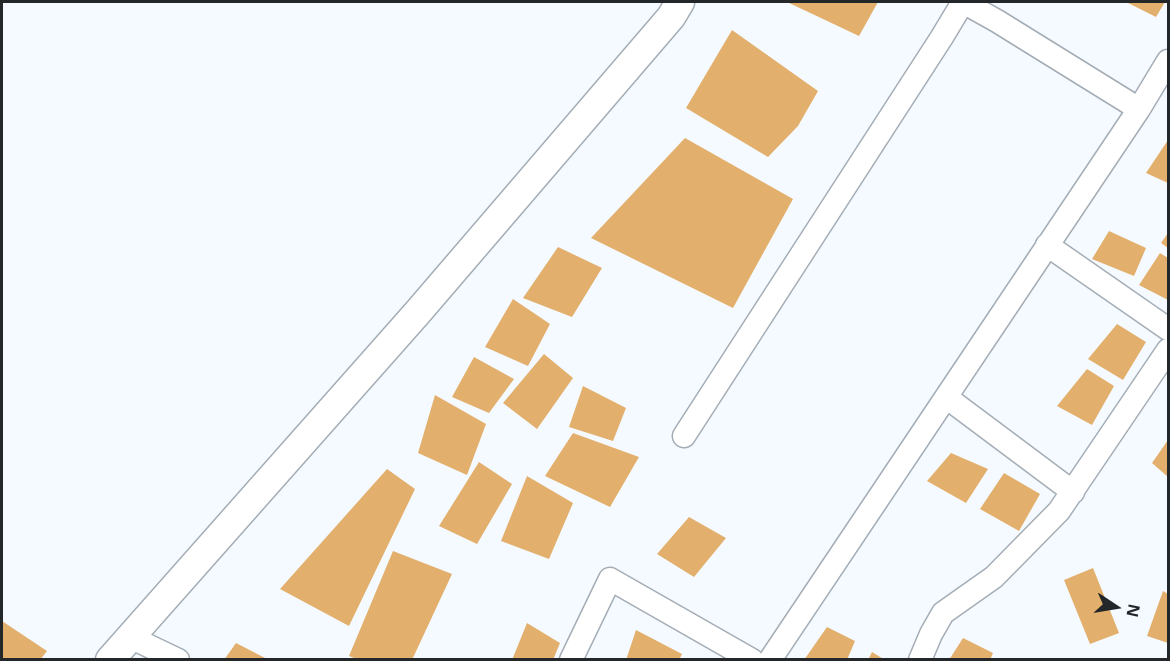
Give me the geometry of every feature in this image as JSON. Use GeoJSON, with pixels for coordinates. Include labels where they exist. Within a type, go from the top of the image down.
{"type":"FeatureCollection","features":[{"type":"Feature","properties":{"kind":"street"},"geometry":{"type":"LineString","coordinates":[[110,660],[418,312],[671,17],[680,2]]}},
{"type":"Feature","properties":{"kind":"street"},"geometry":{"type":"LineString","coordinates":[[684,435],[963,2],[1139,109]]}},
{"type":"Feature","properties":{"kind":"street"},"geometry":{"type":"LineString","coordinates":[[770,660],[1139,109],[1168,61]]}},
{"type":"Feature","properties":{"kind":"street"},"geometry":{"type":"LineString","coordinates":[[1047,246],[1168,329]]}},
{"type":"Feature","properties":{"kind":"street"},"geometry":{"type":"LineString","coordinates":[[920,660],[931,634],[944,613],[994,577],[1059,511],[1168,350]]}},
{"type":"Feature","properties":{"kind":"street"},"geometry":{"type":"LineString","coordinates":[[946,398],[1072,492]]}},
{"type":"Feature","properties":{"kind":"street"},"geometry":{"type":"LineString","coordinates":[[571,660],[610,579],[752,660]]}},
{"type":"Feature","properties":{"kind":"street"},"geometry":{"type":"LineString","coordinates":[[130,637],[178,660]]}},
{"type":"Feature","properties":{"kind":"building"},"geometry":{"type":"Polygon","coordinates":[[[787,2],[878,2],[859,36],[787,2]]]}},
{"type":"Feature","properties":{"kind":"building"},"geometry":{"type":"Polygon","coordinates":[[[1126,2],[1165,2],[1156,17],[1126,2]]]}},
{"type":"Feature","properties":{"kind":"building"},"geometry":{"type":"Polygon","coordinates":[[[732,30],[818,91],[798,126],[768,157],[686,108],[732,30]]]}},
{"type":"Feature","properties":{"kind":"building"},"geometry":{"type":"Polygon","coordinates":[[[685,138],[793,199],[733,308],[591,238],[685,138]]]}},
{"type":"Feature","properties":{"kind":"building"},"geometry":{"type":"Polygon","coordinates":[[[1168,140],[1168,183],[1146,173],[1168,140]]]}},
{"type":"Feature","properties":{"kind":"building"},"geometry":{"type":"Polygon","coordinates":[[[1109,231],[1146,248],[1134,276],[1092,259],[1109,231]]]}},
{"type":"Feature","properties":{"kind":"building"},"geometry":{"type":"Polygon","coordinates":[[[1168,233],[1168,248],[1161,243],[1168,233]]]}},
{"type":"Feature","properties":{"kind":"building"},"geometry":{"type":"Polygon","coordinates":[[[558,247],[602,268],[572,317],[523,298],[558,247]]]}},
{"type":"Feature","properties":{"kind":"building"},"geometry":{"type":"Polygon","coordinates":[[[1160,253],[1168,258],[1168,300],[1139,285],[1160,253]]]}},
{"type":"Feature","properties":{"kind":"building"},"geometry":{"type":"Polygon","coordinates":[[[513,299],[550,324],[528,366],[485,347],[513,299]]]}},
{"type":"Feature","properties":{"kind":"building"},"geometry":{"type":"Polygon","coordinates":[[[1117,324],[1146,342],[1123,380],[1088,359],[1117,324]]]}},
{"type":"Feature","properties":{"kind":"building"},"geometry":{"type":"Polygon","coordinates":[[[544,354],[573,378],[537,429],[503,403],[544,354]]]}},
{"type":"Feature","properties":{"kind":"building"},"geometry":{"type":"Polygon","coordinates":[[[474,357],[514,379],[489,413],[452,397],[474,357]]]}},
{"type":"Feature","properties":{"kind":"building"},"geometry":{"type":"Polygon","coordinates":[[[1087,369],[1114,386],[1092,425],[1057,406],[1087,369]]]}},
{"type":"Feature","properties":{"kind":"building"},"geometry":{"type":"Polygon","coordinates":[[[583,386],[626,408],[613,441],[569,427],[583,386]]]}},
{"type":"Feature","properties":{"kind":"building"},"geometry":{"type":"Polygon","coordinates":[[[435,395],[486,424],[467,475],[418,453],[435,395]]]}},
{"type":"Feature","properties":{"kind":"building"},"geometry":{"type":"Polygon","coordinates":[[[573,433],[639,457],[610,507],[545,476],[573,433]]]}},
{"type":"Feature","properties":{"kind":"building"},"geometry":{"type":"Polygon","coordinates":[[[1168,440],[1168,477],[1152,463],[1168,440]]]}},
{"type":"Feature","properties":{"kind":"building"},"geometry":{"type":"Polygon","coordinates":[[[951,453],[988,469],[966,503],[927,481],[951,453]]]}},
{"type":"Feature","properties":{"kind":"building"},"geometry":{"type":"Polygon","coordinates":[[[479,462],[512,484],[477,544],[439,526],[479,462]]]}},
{"type":"Feature","properties":{"kind":"building"},"geometry":{"type":"Polygon","coordinates":[[[387,469],[415,489],[349,626],[280,589],[387,469]]]}},
{"type":"Feature","properties":{"kind":"building"},"geometry":{"type":"Polygon","coordinates":[[[1004,473],[1040,494],[1019,531],[980,509],[1004,473]]]}},
{"type":"Feature","properties":{"kind":"building"},"geometry":{"type":"Polygon","coordinates":[[[527,476],[573,503],[549,559],[501,541],[527,476]]]}},
{"type":"Feature","properties":{"kind":"building"},"geometry":{"type":"Polygon","coordinates":[[[689,517],[726,538],[694,577],[657,554],[689,517]]]}},
{"type":"Feature","properties":{"kind":"building"},"geometry":{"type":"Polygon","coordinates":[[[393,551],[452,574],[412,660],[359,660],[349,656],[393,551]]]}},
{"type":"Feature","properties":{"kind":"building"},"geometry":{"type":"Polygon","coordinates":[[[1093,568],[1119,633],[1090,644],[1064,580],[1093,568]]]}},
{"type":"Feature","properties":{"kind":"building"},"geometry":{"type":"Polygon","coordinates":[[[1163,591],[1168,594],[1168,643],[1147,636],[1163,591]]]}},
{"type":"Feature","properties":{"kind":"building"},"geometry":{"type":"Polygon","coordinates":[[[2,621],[47,651],[40,660],[2,660],[2,621]]]}},
{"type":"Feature","properties":{"kind":"building"},"geometry":{"type":"Polygon","coordinates":[[[527,623],[560,643],[553,660],[512,660],[527,623]]]}},
{"type":"Feature","properties":{"kind":"building"},"geometry":{"type":"Polygon","coordinates":[[[827,627],[855,641],[847,660],[804,660],[827,627]]]}},
{"type":"Feature","properties":{"kind":"building"},"geometry":{"type":"Polygon","coordinates":[[[636,630],[682,654],[679,660],[626,660],[636,630]]]}},
{"type":"Feature","properties":{"kind":"building"},"geometry":{"type":"Polygon","coordinates":[[[963,638],[993,653],[990,660],[949,660],[963,638]]]}},
{"type":"Feature","properties":{"kind":"building"},"geometry":{"type":"Polygon","coordinates":[[[236,643],[269,660],[224,660],[236,643]]]}},
{"type":"Feature","properties":{"kind":"building"},"geometry":{"type":"Polygon","coordinates":[[[872,652],[885,660],[868,660],[872,652]]]}}]}
